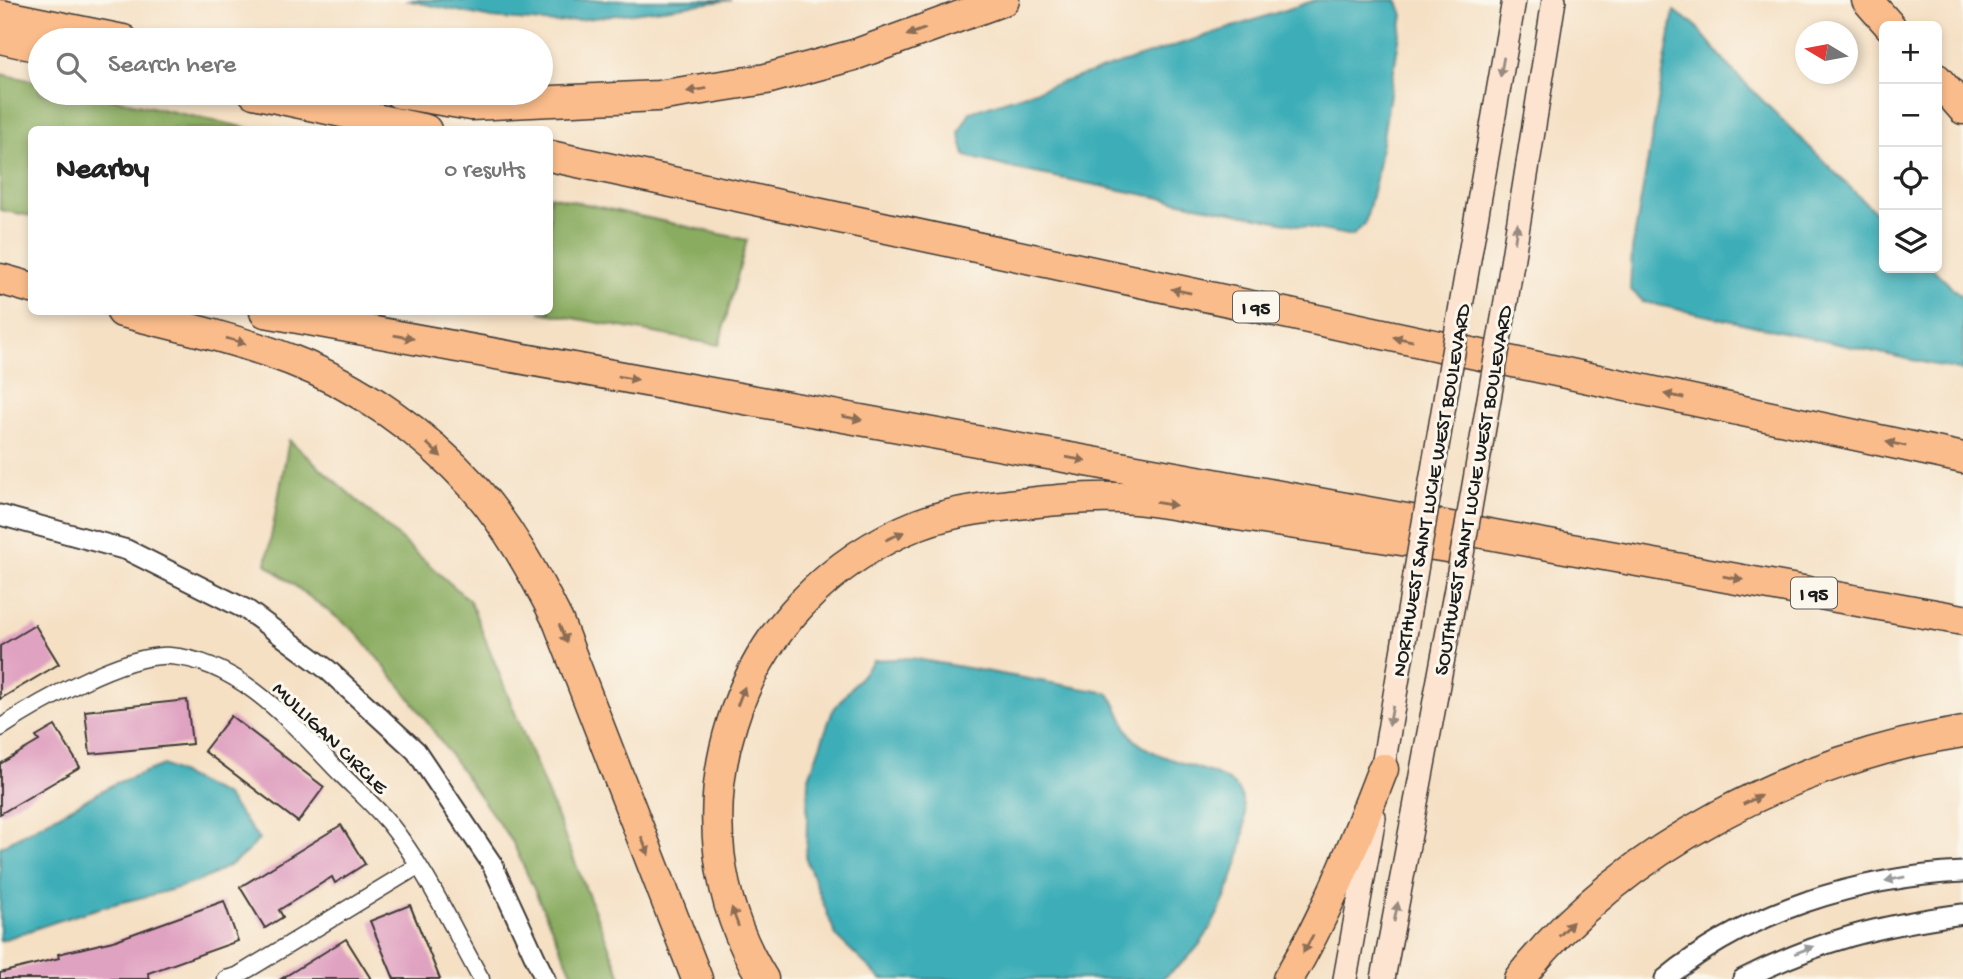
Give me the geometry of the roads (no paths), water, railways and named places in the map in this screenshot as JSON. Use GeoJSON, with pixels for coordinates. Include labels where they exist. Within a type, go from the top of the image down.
{"type":"FeatureCollection","features":[{"type":"Feature","properties":{"kind":"highway"},"geometry":{"type":"LineString","coordinates":[[553,101],[658,96],[779,76],[853,55],[1003,0]]}},
{"type":"Feature","properties":{"kind":"highway"},"geometry":{"type":"LineString","coordinates":[[1867,0],[1886,21]]}},
{"type":"Feature","properties":{"kind":"highway"},"geometry":{"type":"LineString","coordinates":[[0,15],[64,28]]}},
{"type":"Feature","properties":{"kind":"highway"},"geometry":{"type":"LineString","coordinates":[[0,38],[28,44]]}},
{"type":"Feature","properties":{"kind":"highway"},"geometry":{"type":"LineString","coordinates":[[1941,84],[1963,109]]}},
{"type":"Feature","properties":{"kind":"highway"},"geometry":{"type":"LineString","coordinates":[[310,105],[407,126]]}},
{"type":"Feature","properties":{"kind":"highway","name":"I 95"},"geometry":{"type":"LineString","coordinates":[[553,157],[1963,458]]}},
{"type":"Feature","properties":{"kind":"highway"},"geometry":{"type":"LineString","coordinates":[[0,263],[28,268]]}},
{"type":"Feature","properties":{"kind":"highway"},"geometry":{"type":"LineString","coordinates":[[0,279],[28,287]]}},
{"type":"Feature","properties":{"kind":"highway"},"geometry":{"type":"LineString","coordinates":[[134,315],[240,341],[294,361],[354,391],[423,439],[472,486],[505,528],[558,621],[697,979]]}},
{"type":"Feature","properties":{"kind":"highway","name":"I 95"},"geometry":{"type":"LineString","coordinates":[[282,315],[1963,620]]}},
{"type":"Feature","properties":{"kind":"highway"},"geometry":{"type":"LineString","coordinates":[[763,979],[748,955],[723,885],[716,814],[723,751],[741,691],[778,631],[818,585],[878,543],[922,523],[994,506],[1075,499],[1134,499],[1541,562],[1666,566]]}},
{"type":"Feature","properties":{"kind":"highway"},"geometry":{"type":"LineString","coordinates":[[1519,979],[1583,911],[1650,857],[1723,814],[1790,782],[1862,757],[1963,732]]}},
{"type":"Feature","properties":{"kind":"highway"},"geometry":{"type":"LineString","coordinates":[[1288,979],[1310,942],[1347,861],[1382,769]]}},
{"type":"Feature","properties":{"kind":"main road","name":"NORTHWEST SAINT LUCIE WEST BOULEVARD"},"geometry":{"type":"LineString","coordinates":[[1345,979],[1514,0]]}},
{"type":"Feature","properties":{"kind":"main road","name":"SOUTHWEST SAINT LUCIE WEST BOULEVARD"},"geometry":{"type":"LineString","coordinates":[[1383,979],[1457,583],[1554,0]]}},
{"type":"Feature","properties":{"kind":"street"},"geometry":{"type":"LineString","coordinates":[[0,516],[127,550],[247,610],[328,670],[415,751],[492,864],[545,979]]}},
{"type":"Feature","properties":{"kind":"street","name":"MULLIGAN CIRCLE"},"geometry":{"type":"LineString","coordinates":[[0,728],[78,685],[137,659],[170,656],[215,667],[253,691],[294,725],[389,823],[418,866],[481,979]]}},
{"type":"Feature","properties":{"kind":"street"},"geometry":{"type":"LineString","coordinates":[[226,979],[237,976],[418,866]]}},
{"type":"Feature","properties":{"kind":"street"},"geometry":{"type":"LineString","coordinates":[[1665,979],[1724,939],[1844,889],[1917,874],[1963,872]]}},
{"type":"Feature","properties":{"kind":"street"},"geometry":{"type":"LineString","coordinates":[[1742,979],[1788,956],[1839,937],[1914,920],[1963,914]]}},
{"type":"Feature","properties":{"kind":"water"},"geometry":{"type":"Polygon","coordinates":[[[406,0],[731,0],[556,23],[491,18],[406,0]]]}},
{"type":"Feature","properties":{"kind":"water"},"geometry":{"type":"Polygon","coordinates":[[[1316,0],[1397,0],[1403,15],[1376,179],[1365,224],[1352,236],[1015,169],[965,156],[959,132],[970,112],[1316,0]]]}},
{"type":"Feature","properties":{"kind":"water"},"geometry":{"type":"Polygon","coordinates":[[[1674,11],[1694,24],[1734,72],[1879,216],[1879,273],[1937,273],[1963,298],[1963,371],[1644,302],[1630,289],[1632,250],[1674,11]]]}},
{"type":"Feature","properties":{"kind":"water"},"geometry":{"type":"Polygon","coordinates":[[[911,658],[1108,693],[1130,734],[1144,747],[1219,776],[1238,790],[1244,804],[1245,821],[1243,841],[1232,881],[1205,937],[1181,964],[1161,979],[881,979],[836,936],[806,859],[808,780],[833,710],[874,660],[911,658]]]}},
{"type":"Feature","properties":{"kind":"water"},"geometry":{"type":"Polygon","coordinates":[[[163,765],[226,796],[259,839],[243,856],[204,879],[81,913],[0,941],[0,847],[114,784],[163,765]]]}}]}
